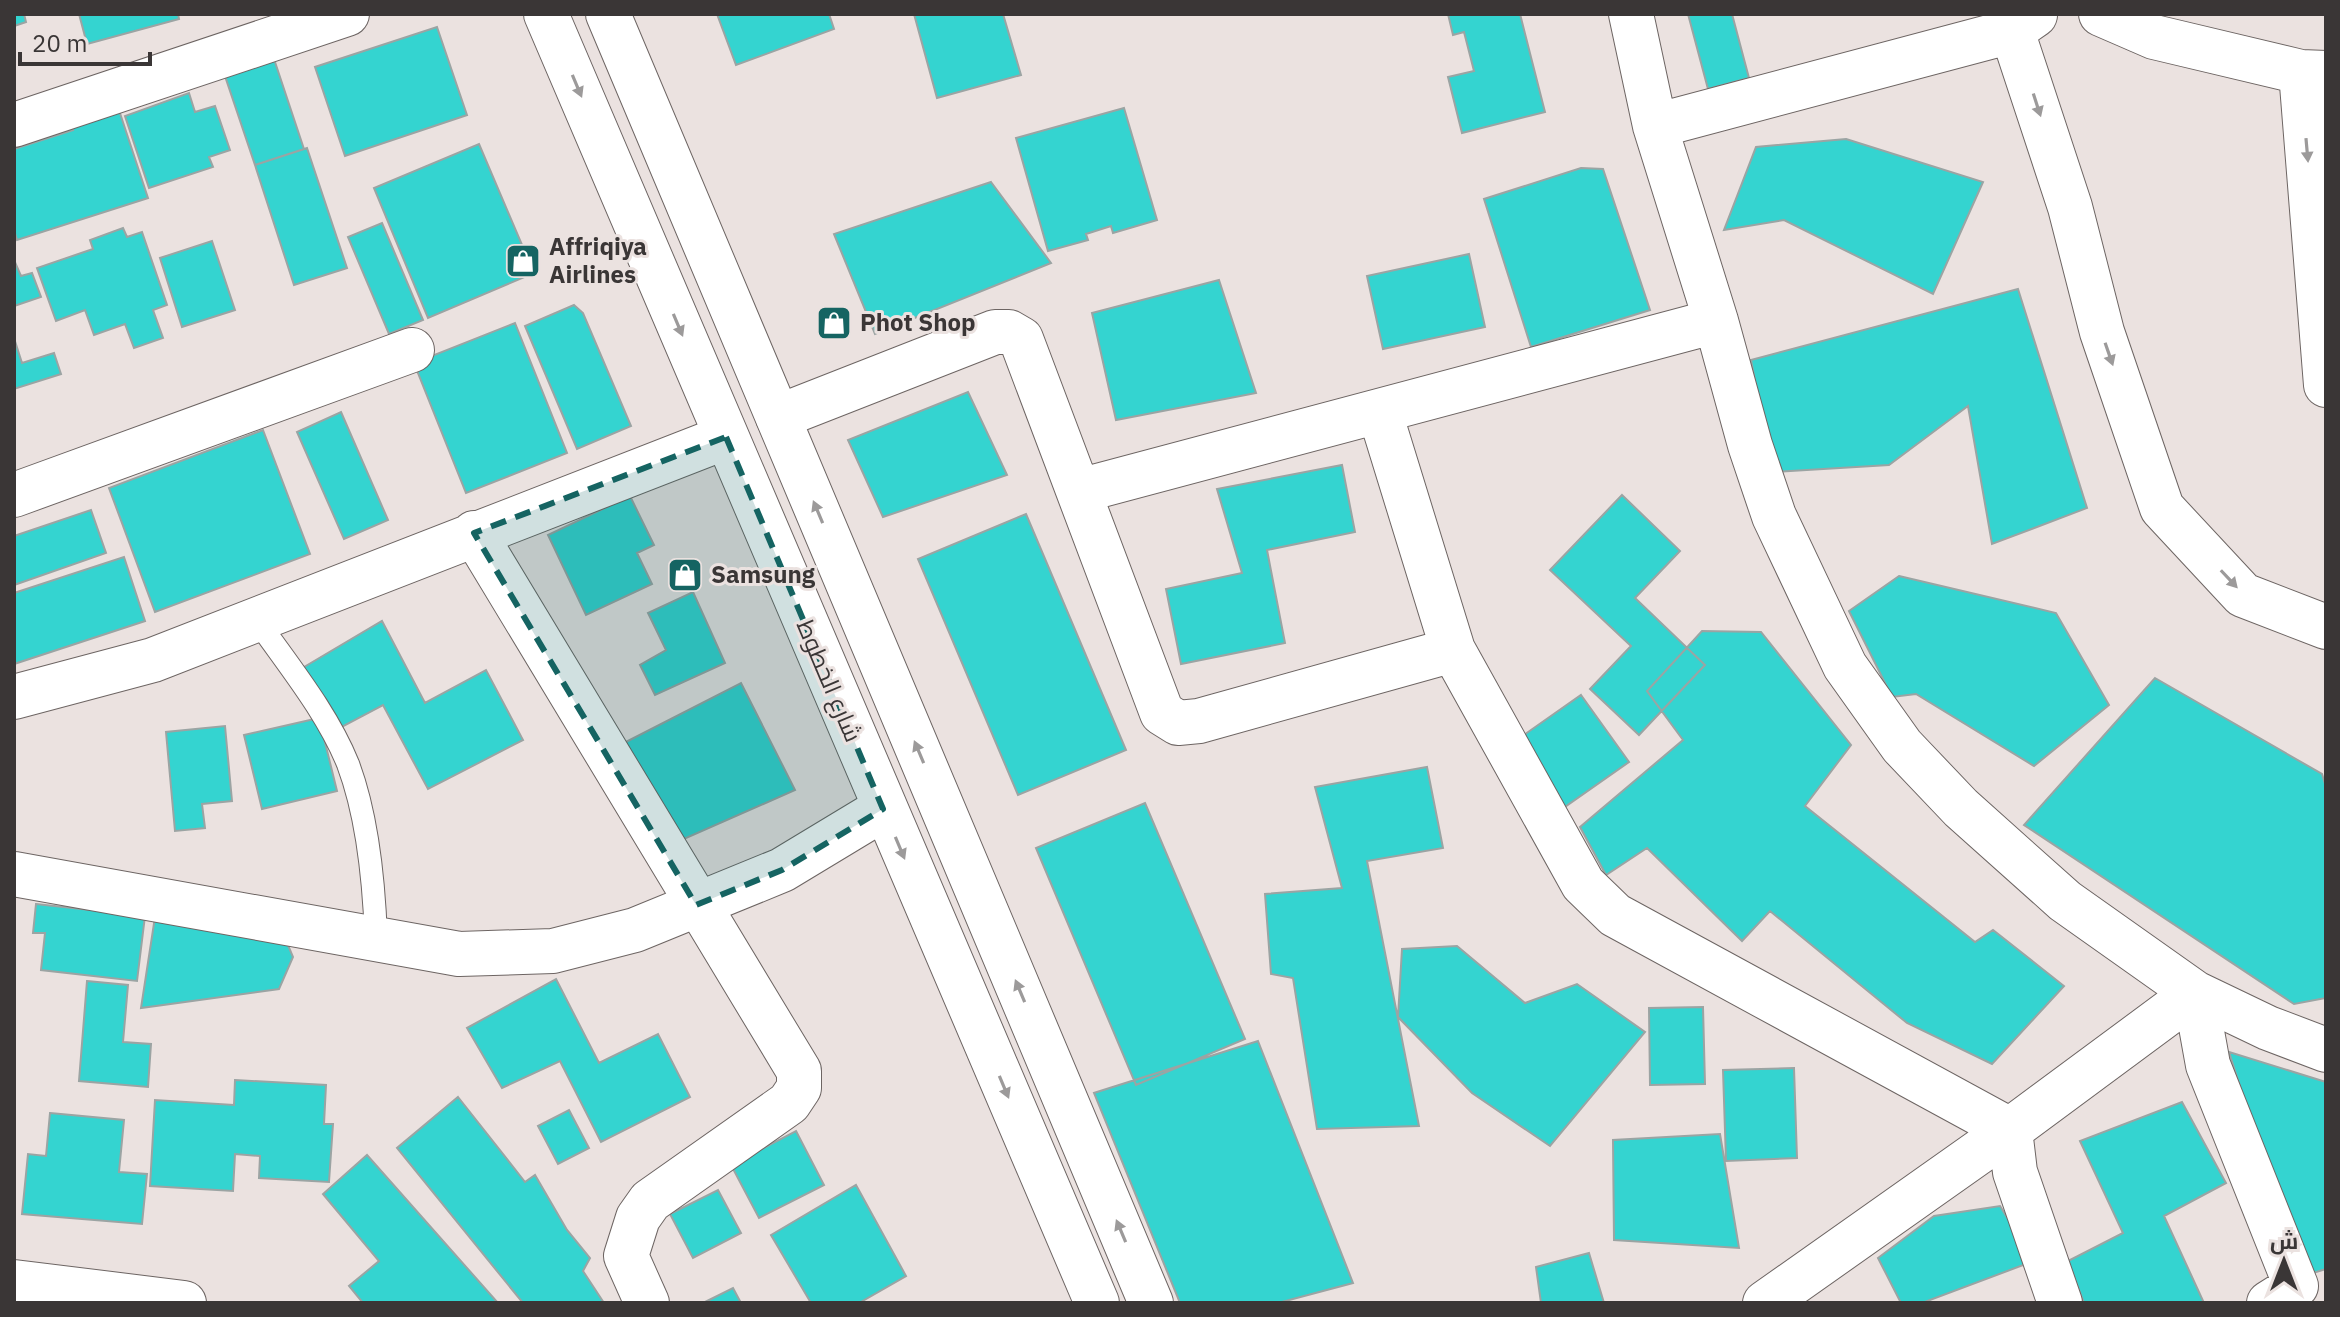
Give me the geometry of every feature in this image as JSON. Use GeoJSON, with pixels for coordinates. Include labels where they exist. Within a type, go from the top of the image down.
{"type":"FeatureCollection","features":[{"type":"Feature","properties":{"kind":"street"},"geometry":{"type":"LineString","coordinates":[[14,125],[347,14]]}},
{"type":"Feature","properties":{"kind":"street","name":"شارع الخطوط"},"geometry":{"type":"LineString","coordinates":[[546,14],[883,809],[1097,1303]]}},
{"type":"Feature","properties":{"kind":"street"},"geometry":{"type":"LineString","coordinates":[[608,14],[1151,1303]]}},
{"type":"Feature","properties":{"kind":"street"},"geometry":{"type":"LineString","coordinates":[[1631,14],[1655,126],[1716,321],[1750,445],[1774,516],[1845,666],[1902,746],[1961,808],[2065,901],[2195,993],[2268,1028],[2326,1050]]}},
{"type":"Feature","properties":{"kind":"street"},"geometry":{"type":"LineString","coordinates":[[2101,14],[2154,37],[2314,73],[2326,385]]}},
{"type":"Feature","properties":{"kind":"street"},"geometry":{"type":"LineString","coordinates":[[1655,126],[2024,22],[2102,332],[2162,508],[2243,595],[2326,627]]}},
{"type":"Feature","properties":{"kind":"street"},"geometry":{"type":"LineString","coordinates":[[1079,491],[1716,321]]}},
{"type":"Feature","properties":{"kind":"street"},"geometry":{"type":"LineString","coordinates":[[778,417],[995,332],[1009,332],[1021,339],[1162,713],[1178,723],[1199,721],[1453,650]]}},
{"type":"Feature","properties":{"kind":"street"},"geometry":{"type":"LineString","coordinates":[[14,495],[412,350]]}},
{"type":"Feature","properties":{"kind":"street"},"geometry":{"type":"LineString","coordinates":[[1380,413],[1453,650],[1583,884],[1615,915],[2010,1130]]}},
{"type":"Feature","properties":{"kind":"street"},"geometry":{"type":"LineString","coordinates":[[14,697],[153,660],[726,437]]}},
{"type":"Feature","properties":{"kind":"street"},"geometry":{"type":"LineString","coordinates":[[474,533],[799,1071],[799,1088],[789,1103],[650,1201],[638,1218],[626,1256],[647,1303]]}},
{"type":"Feature","properties":{"kind":"street"},"geometry":{"type":"LineString","coordinates":[[14,874],[459,954],[553,951],[635,930],[782,870],[883,809]]}},
{"type":"Feature","properties":{"kind":"street"},"geometry":{"type":"LineString","coordinates":[[1765,1303],[2010,1130],[2195,993]]}},
{"type":"Feature","properties":{"kind":"street"},"geometry":{"type":"LineString","coordinates":[[2195,993],[2208,1065],[2296,1286],[2269,1303]]}},
{"type":"Feature","properties":{"kind":"street"},"geometry":{"type":"LineString","coordinates":[[2010,1130],[2015,1172],[2060,1303]]}},
{"type":"Feature","properties":{"kind":"street"},"geometry":{"type":"LineString","coordinates":[[14,1282],[184,1303]]}},
{"type":"Feature","properties":{"kind":"lane"},"geometry":{"type":"LineString","coordinates":[[256,619],[327,723],[348,764],[361,813],[376,938]]}},
{"type":"Feature","properties":{"kind":"highlighted area"},"geometry":{"type":"Polygon","coordinates":[[[726,437],[883,809],[782,870],[696,905],[474,533],[726,437]]]}},
{"type":"Feature","properties":{"kind":"building"},"geometry":{"type":"Polygon","coordinates":[[[14,14],[24,14],[26,22],[14,26],[14,14]]]}},
{"type":"Feature","properties":{"kind":"building"},"geometry":{"type":"Polygon","coordinates":[[[79,14],[178,14],[179,19],[87,44],[79,14]]]}},
{"type":"Feature","properties":{"kind":"building"},"geometry":{"type":"Polygon","coordinates":[[[717,14],[829,14],[834,29],[736,65],[717,14]]]}},
{"type":"Feature","properties":{"kind":"building"},"geometry":{"type":"Polygon","coordinates":[[[914,14],[1003,14],[1021,75],[937,98],[914,14]]]}},
{"type":"Feature","properties":{"kind":"building"},"geometry":{"type":"Polygon","coordinates":[[[1448,14],[1520,14],[1545,112],[1462,133],[1448,77],[1474,71],[1464,32],[1453,35],[1448,14]]]}},
{"type":"Feature","properties":{"kind":"building"},"geometry":{"type":"Polygon","coordinates":[[[1688,14],[1732,14],[1749,78],[1708,89],[1688,14]]]}},
{"type":"Feature","properties":{"kind":"building"},"geometry":{"type":"Polygon","coordinates":[[[437,27],[467,115],[345,156],[315,67],[437,27]]]}},
{"type":"Feature","properties":{"kind":"building"},"geometry":{"type":"Polygon","coordinates":[[[274,59],[304,149],[255,165],[225,76],[274,59]]]}},
{"type":"Feature","properties":{"kind":"building"},"geometry":{"type":"Polygon","coordinates":[[[189,93],[195,112],[215,106],[230,150],[209,157],[213,167],[149,188],[125,116],[189,93]]]}},
{"type":"Feature","properties":{"kind":"building"},"geometry":{"type":"Polygon","coordinates":[[[115,98],[148,198],[17,240],[14,230],[14,149],[73,130],[68,114],[115,98]]]}},
{"type":"Feature","properties":{"kind":"building"},"geometry":{"type":"Polygon","coordinates":[[[1124,108],[1157,220],[1113,233],[1111,226],[1086,234],[1088,240],[1048,251],[1016,138],[1124,108]]]}},
{"type":"Feature","properties":{"kind":"building"},"geometry":{"type":"Polygon","coordinates":[[[1846,139],[1983,182],[1933,294],[1784,220],[1724,230],[1756,147],[1846,139]]]}},
{"type":"Feature","properties":{"kind":"building"},"geometry":{"type":"Polygon","coordinates":[[[479,144],[534,273],[428,318],[374,188],[479,144]]]}},
{"type":"Feature","properties":{"kind":"building"},"geometry":{"type":"Polygon","coordinates":[[[307,148],[347,268],[294,285],[255,165],[307,148]]]}},
{"type":"Feature","properties":{"kind":"building"},"geometry":{"type":"Polygon","coordinates":[[[1581,168],[1603,169],[1650,310],[1531,347],[1484,199],[1581,168]]]}},
{"type":"Feature","properties":{"kind":"building"},"geometry":{"type":"Polygon","coordinates":[[[991,182],[1051,263],[875,334],[834,234],[991,182]]]}},
{"type":"Feature","properties":{"kind":"building"},"geometry":{"type":"Polygon","coordinates":[[[382,223],[423,320],[389,334],[348,237],[382,223]]]}},
{"type":"Feature","properties":{"kind":"building"},"geometry":{"type":"Polygon","coordinates":[[[123,228],[127,237],[142,232],[167,305],[153,310],[163,338],[134,348],[125,324],[94,335],[85,310],[56,321],[37,268],[93,249],[90,240],[123,228]]]}},
{"type":"Feature","properties":{"kind":"building"},"geometry":{"type":"Polygon","coordinates":[[[212,241],[235,310],[182,327],[160,258],[212,241]]]}},
{"type":"Feature","properties":{"kind":"building"},"geometry":{"type":"Polygon","coordinates":[[[1469,254],[1485,327],[1383,349],[1367,276],[1469,254]]]}},
{"type":"Feature","properties":{"kind":"building"},"geometry":{"type":"Polygon","coordinates":[[[14,260],[21,276],[32,273],[41,297],[14,306],[14,260]]]}},
{"type":"Feature","properties":{"kind":"building"},"geometry":{"type":"Polygon","coordinates":[[[1219,280],[1256,393],[1116,420],[1092,313],[1219,280]]]}},
{"type":"Feature","properties":{"kind":"building"},"geometry":{"type":"Polygon","coordinates":[[[2018,289],[2087,508],[1992,544],[1968,406],[1889,465],[1772,472],[1751,360],[2018,289]]]}},
{"type":"Feature","properties":{"kind":"building"},"geometry":{"type":"Polygon","coordinates":[[[574,305],[583,313],[631,426],[577,449],[525,326],[574,305]]]}},
{"type":"Feature","properties":{"kind":"building"},"geometry":{"type":"Polygon","coordinates":[[[515,323],[567,453],[466,493],[414,363],[515,323]]]}},
{"type":"Feature","properties":{"kind":"building"},"geometry":{"type":"Polygon","coordinates":[[[14,338],[22,363],[54,353],[61,374],[14,389],[14,338]]]}},
{"type":"Feature","properties":{"kind":"building"},"geometry":{"type":"Polygon","coordinates":[[[968,392],[1007,475],[883,517],[848,440],[968,392]]]}},
{"type":"Feature","properties":{"kind":"building"},"geometry":{"type":"Polygon","coordinates":[[[341,412],[388,520],[344,539],[297,432],[341,412]]]}},
{"type":"Feature","properties":{"kind":"building"},"geometry":{"type":"Polygon","coordinates":[[[263,430],[310,554],[155,612],[109,488],[263,430]]]}},
{"type":"Feature","properties":{"kind":"building"},"geometry":{"type":"Polygon","coordinates":[[[1342,465],[1355,532],[1267,550],[1285,643],[1181,664],[1166,589],[1242,573],[1217,489],[1342,465]]]}},
{"type":"Feature","properties":{"kind":"building"},"geometry":{"type":"Polygon","coordinates":[[[1622,495],[1680,551],[1635,598],[1705,665],[1639,735],[1590,689],[1631,646],[1550,570],[1622,495]]]}},
{"type":"Feature","properties":{"kind":"building"},"geometry":{"type":"Polygon","coordinates":[[[630,496],[654,545],[637,553],[652,584],[586,615],[548,535],[630,496]]]}},
{"type":"Feature","properties":{"kind":"building"},"geometry":{"type":"Polygon","coordinates":[[[91,510],[106,553],[14,585],[14,536],[91,510]]]}},
{"type":"Feature","properties":{"kind":"building"},"geometry":{"type":"Polygon","coordinates":[[[1026,514],[1126,750],[1018,795],[918,559],[1026,514]]]}},
{"type":"Feature","properties":{"kind":"building"},"geometry":{"type":"Polygon","coordinates":[[[124,557],[145,621],[14,664],[14,593],[124,557]]]}},
{"type":"Feature","properties":{"kind":"building"},"geometry":{"type":"Polygon","coordinates":[[[1899,576],[2056,613],[2109,705],[2034,766],[1916,694],[1892,697],[1849,611],[1899,576]]]}},
{"type":"Feature","properties":{"kind":"building"},"geometry":{"type":"Polygon","coordinates":[[[693,592],[725,663],[655,695],[640,665],[666,650],[648,613],[693,592]]]}},
{"type":"Feature","properties":{"kind":"building"},"geometry":{"type":"Polygon","coordinates":[[[382,621],[425,703],[486,670],[523,740],[428,789],[383,705],[336,730],[299,670],[382,621]]]}},
{"type":"Feature","properties":{"kind":"building"},"geometry":{"type":"Polygon","coordinates":[[[1702,631],[1761,632],[1851,745],[1805,806],[1975,942],[1993,930],[2064,986],[1992,1064],[1907,1023],[1770,911],[1742,941],[1647,848],[1606,875],[1580,827],[1683,740],[1647,691],[1702,631]]]}},
{"type":"Feature","properties":{"kind":"building"},"geometry":{"type":"Polygon","coordinates":[[[2155,678],[2322,774],[2326,787],[2326,998],[2294,1004],[2024,825],[2155,678]]]}},
{"type":"Feature","properties":{"kind":"building"},"geometry":{"type":"Polygon","coordinates":[[[741,683],[795,790],[677,842],[620,745],[741,683]]]}},
{"type":"Feature","properties":{"kind":"building"},"geometry":{"type":"Polygon","coordinates":[[[1581,695],[1629,762],[1559,811],[1511,744],[1581,695]]]}},
{"type":"Feature","properties":{"kind":"building"},"geometry":{"type":"Polygon","coordinates":[[[319,718],[337,791],[262,809],[244,735],[319,718]]]}},
{"type":"Feature","properties":{"kind":"building"},"geometry":{"type":"Polygon","coordinates":[[[225,726],[232,801],[202,804],[205,828],[175,831],[166,732],[225,726]]]}},
{"type":"Feature","properties":{"kind":"building"},"geometry":{"type":"Polygon","coordinates":[[[1427,767],[1443,848],[1367,861],[1419,1126],[1317,1129],[1293,978],[1271,974],[1265,894],[1342,888],[1315,787],[1427,767]]]}},
{"type":"Feature","properties":{"kind":"building"},"geometry":{"type":"Polygon","coordinates":[[[1145,803],[1245,1039],[1136,1085],[1036,848],[1145,803]]]}},
{"type":"Feature","properties":{"kind":"building"},"geometry":{"type":"Polygon","coordinates":[[[36,904],[145,916],[137,981],[41,970],[45,933],[33,933],[36,904]]]}},
{"type":"Feature","properties":{"kind":"building"},"geometry":{"type":"Polygon","coordinates":[[[155,917],[285,938],[293,957],[279,989],[141,1008],[155,917]]]}},
{"type":"Feature","properties":{"kind":"building"},"geometry":{"type":"Polygon","coordinates":[[[1457,946],[1525,1003],[1577,984],[1645,1032],[1550,1146],[1472,1093],[1398,1017],[1402,949],[1457,946]]]}},
{"type":"Feature","properties":{"kind":"building"},"geometry":{"type":"Polygon","coordinates":[[[556,979],[599,1063],[658,1034],[690,1097],[601,1142],[560,1061],[502,1088],[467,1028],[556,979]]]}},
{"type":"Feature","properties":{"kind":"building"},"geometry":{"type":"Polygon","coordinates":[[[87,981],[128,985],[123,1042],[151,1044],[148,1087],[79,1081],[87,981]]]}},
{"type":"Feature","properties":{"kind":"building"},"geometry":{"type":"Polygon","coordinates":[[[1703,1007],[1705,1084],[1650,1085],[1649,1008],[1703,1007]]]}},
{"type":"Feature","properties":{"kind":"building"},"geometry":{"type":"Polygon","coordinates":[[[1258,1041],[1353,1283],[1278,1303],[1180,1303],[1094,1093],[1258,1041]]]}},
{"type":"Feature","properties":{"kind":"building"},"geometry":{"type":"Polygon","coordinates":[[[2229,1052],[2326,1082],[2326,1269],[2300,1277],[2229,1052]]]}},
{"type":"Feature","properties":{"kind":"building"},"geometry":{"type":"Polygon","coordinates":[[[1794,1068],[1797,1158],[1726,1161],[1723,1070],[1794,1068]]]}},
{"type":"Feature","properties":{"kind":"building"},"geometry":{"type":"Polygon","coordinates":[[[235,1080],[326,1085],[324,1124],[333,1124],[329,1182],[259,1178],[260,1156],[235,1154],[233,1191],[150,1186],[155,1100],[234,1105],[235,1080]]]}},
{"type":"Feature","properties":{"kind":"building"},"geometry":{"type":"Polygon","coordinates":[[[458,1097],[525,1182],[535,1175],[567,1230],[590,1258],[583,1271],[604,1303],[523,1303],[397,1148],[458,1097]]]}},
{"type":"Feature","properties":{"kind":"building"},"geometry":{"type":"Polygon","coordinates":[[[2182,1102],[2226,1183],[2164,1216],[2204,1303],[2084,1303],[2068,1261],[2123,1233],[2080,1141],[2182,1102]]]}},
{"type":"Feature","properties":{"kind":"building"},"geometry":{"type":"Polygon","coordinates":[[[569,1110],[589,1148],[558,1164],[538,1126],[569,1110]]]}},
{"type":"Feature","properties":{"kind":"building"},"geometry":{"type":"Polygon","coordinates":[[[50,1113],[124,1120],[119,1172],[147,1174],[142,1224],[22,1214],[28,1154],[46,1156],[50,1113]]]}},
{"type":"Feature","properties":{"kind":"building"},"geometry":{"type":"Polygon","coordinates":[[[796,1131],[824,1185],[759,1218],[731,1165],[796,1131]]]}},
{"type":"Feature","properties":{"kind":"building"},"geometry":{"type":"Polygon","coordinates":[[[1720,1134],[1739,1248],[1614,1240],[1613,1140],[1720,1134]]]}},
{"type":"Feature","properties":{"kind":"building"},"geometry":{"type":"Polygon","coordinates":[[[367,1155],[498,1303],[363,1303],[349,1286],[379,1261],[323,1194],[367,1155]]]}},
{"type":"Feature","properties":{"kind":"building"},"geometry":{"type":"Polygon","coordinates":[[[856,1185],[906,1276],[859,1303],[811,1303],[771,1235],[856,1185]]]}},
{"type":"Feature","properties":{"kind":"building"},"geometry":{"type":"Polygon","coordinates":[[[718,1190],[741,1233],[693,1258],[670,1214],[718,1190]]]}},
{"type":"Feature","properties":{"kind":"building"},"geometry":{"type":"Polygon","coordinates":[[[2000,1206],[2034,1261],[1922,1303],[1901,1303],[1878,1258],[1934,1216],[2000,1206]]]}},
{"type":"Feature","properties":{"kind":"building"},"geometry":{"type":"Polygon","coordinates":[[[1589,1253],[1604,1303],[1541,1303],[1536,1267],[1589,1253]]]}},
{"type":"Feature","properties":{"kind":"building"},"geometry":{"type":"Polygon","coordinates":[[[733,1288],[741,1303],[703,1303],[733,1288]]]}},
{"type":"Feature","properties":{"kind":"place","name":"Affriqiya Airlines"},"geometry":{"type":"Point","coordinates":[523,261]}},
{"type":"Feature","properties":{"kind":"place","name":"Phot Shop"},"geometry":{"type":"Point","coordinates":[834,323]}},
{"type":"Feature","properties":{"kind":"place","name":"Samsung"},"geometry":{"type":"Point","coordinates":[685,575]}}]}
